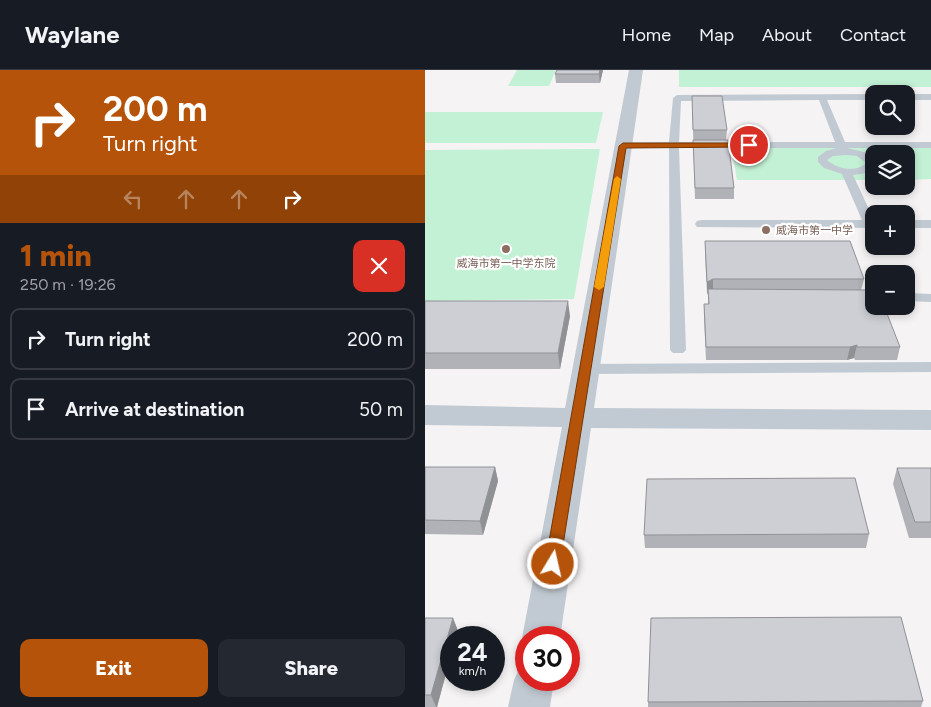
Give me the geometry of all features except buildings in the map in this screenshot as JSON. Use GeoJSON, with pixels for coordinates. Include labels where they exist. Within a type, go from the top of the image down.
{"type":"FeatureCollection","features":[{"type":"Feature","properties":{"kind":"street"},"geometry":{"type":"LineString","coordinates":[[543,626],[635,70]]}},
{"type":"Feature","properties":{"kind":"street"},"geometry":{"type":"LineString","coordinates":[[425,415],[931,420]]}},
{"type":"Feature","properties":{"kind":"street"},"geometry":{"type":"LineString","coordinates":[[529,707],[531,691]]}},
{"type":"Feature","properties":{"kind":"lane"},"geometry":{"type":"LineString","coordinates":[[822,97],[843,148]]}},
{"type":"Feature","properties":{"kind":"lane"},"geometry":{"type":"LineString","coordinates":[[679,350],[675,145],[677,98],[865,97]]}},
{"type":"Feature","properties":{"kind":"lane"},"geometry":{"type":"LineString","coordinates":[[915,97],[931,97]]}},
{"type":"Feature","properties":{"kind":"lane"},"geometry":{"type":"LineString","coordinates":[[623,146],[843,148],[931,145]]}},
{"type":"Feature","properties":{"kind":"lane"},"geometry":{"type":"LineString","coordinates":[[843,148],[867,157],[871,163],[867,169],[846,171],[826,165],[822,159],[843,148]]}},
{"type":"Feature","properties":{"kind":"lane"},"geometry":{"type":"LineString","coordinates":[[846,171],[865,210]]}},
{"type":"Feature","properties":{"kind":"lane"},"geometry":{"type":"LineString","coordinates":[[701,224],[865,224]]}},
{"type":"Feature","properties":{"kind":"lane"},"geometry":{"type":"LineString","coordinates":[[915,224],[931,224]]}},
{"type":"Feature","properties":{"kind":"lane"},"geometry":{"type":"LineString","coordinates":[[836,297],[865,297]]}},
{"type":"Feature","properties":{"kind":"lane"},"geometry":{"type":"LineString","coordinates":[[915,298],[931,298]]}},
{"type":"Feature","properties":{"kind":"lane"},"geometry":{"type":"LineString","coordinates":[[585,368],[931,367]]}},
{"type":"Feature","properties":{"kind":"green space"},"geometry":{"type":"Polygon","coordinates":[[[517,70],[556,70],[549,86],[508,86],[517,70]]]}},
{"type":"Feature","properties":{"kind":"green space"},"geometry":{"type":"Polygon","coordinates":[[[679,70],[931,70],[931,87],[915,87],[915,85],[865,85],[865,87],[679,87],[679,70]]]}},
{"type":"Feature","properties":{"kind":"green space"},"geometry":{"type":"Polygon","coordinates":[[[425,112],[603,112],[596,143],[425,143],[425,112]]]}},
{"type":"Feature","properties":{"kind":"green space"},"geometry":{"type":"Polygon","coordinates":[[[731,147],[865,148],[865,180],[737,180],[731,147]]]}},
{"type":"Feature","properties":{"kind":"green space"},"geometry":{"type":"Polygon","coordinates":[[[915,148],[931,148],[931,179],[915,180],[915,148]]]}},
{"type":"Feature","properties":{"kind":"green space"},"geometry":{"type":"Polygon","coordinates":[[[600,149],[574,299],[425,301],[425,150],[600,149]]]}},
{"type":"Feature","properties":{"kind":"slow traffic"},"geometry":{"type":"LineString","coordinates":[[599,287],[617,179]]}},
{"type":"Feature","properties":{"kind":"place","name":"威海市第一中学"},"geometry":{"type":"Point","coordinates":[766,230]}},
{"type":"Feature","properties":{"kind":"place","name":"威海市第一中学东院"},"geometry":{"type":"Point","coordinates":[506,249]}},
{"type":"Feature","properties":{"kind":"route"},"geometry":{"type":"LineString","coordinates":[[553,564],[623,146],[749,145]]}}]}
